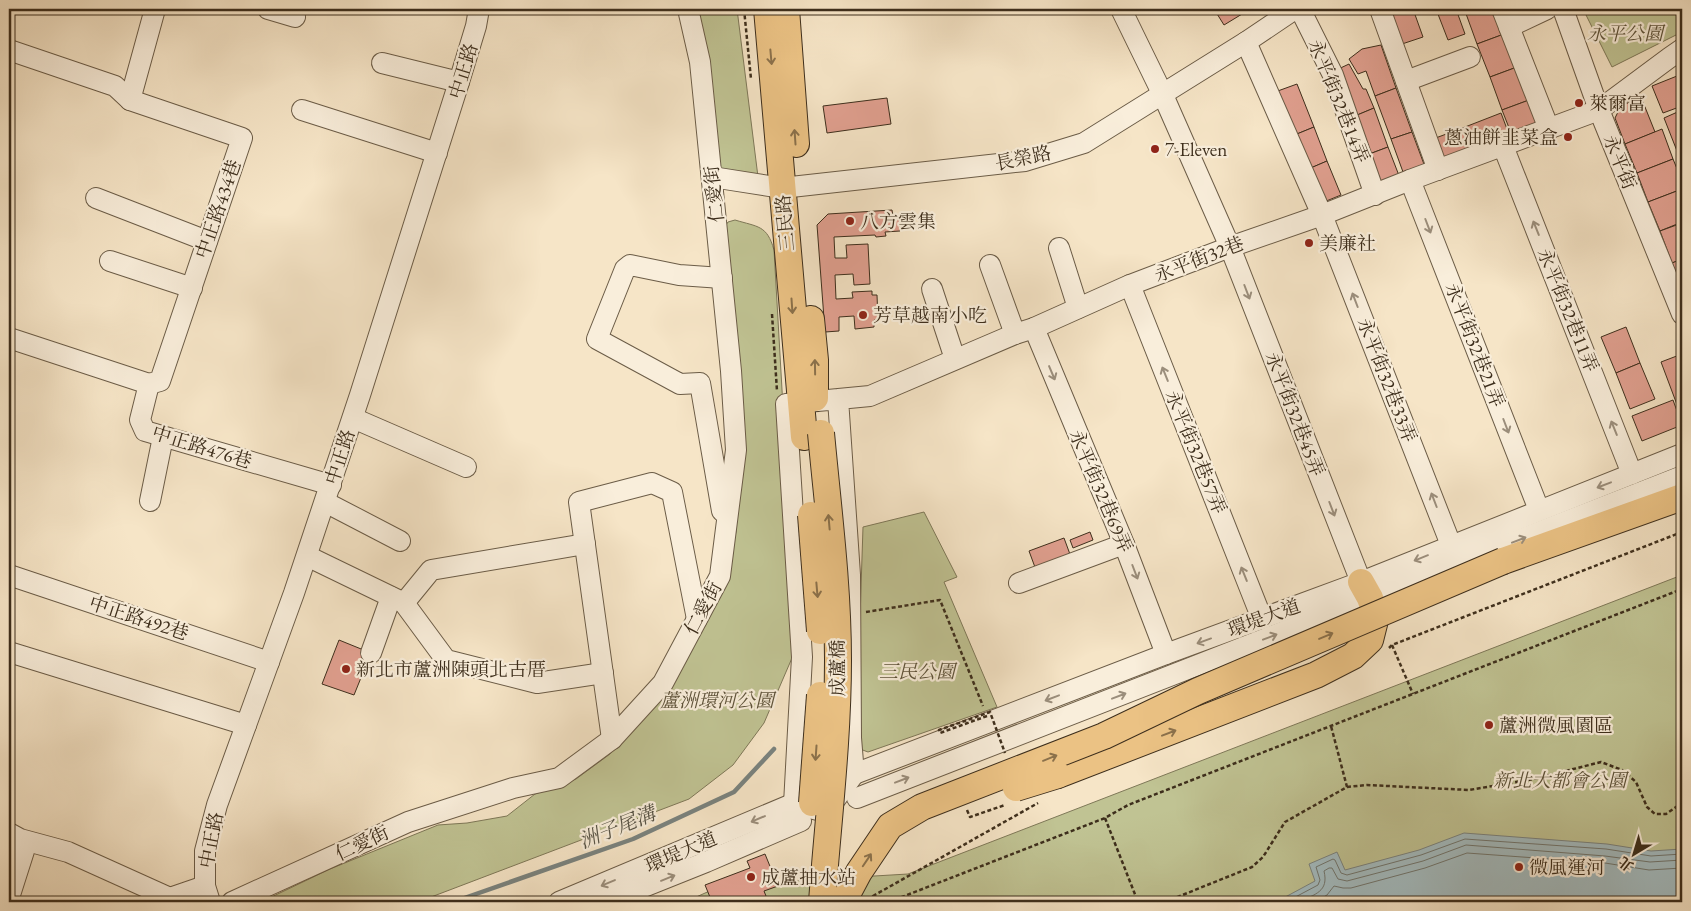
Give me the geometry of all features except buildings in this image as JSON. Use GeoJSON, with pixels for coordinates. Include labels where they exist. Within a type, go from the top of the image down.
{"type":"FeatureCollection","features":[{"type":"Feature","properties":{"kind":"main road","name":"三民路"},"geometry":{"type":"LineString","coordinates":[[767,9],[815,360],[818,401],[812,435]]}},
{"type":"Feature","properties":{"kind":"main road","name":"三民路"},"geometry":{"type":"LineString","coordinates":[[786,9],[791,187]]}},
{"type":"Feature","properties":{"kind":"main road","name":"成蘆橋"},"geometry":{"type":"LineString","coordinates":[[804,902],[818,735],[820,678],[812,435]]}},
{"type":"Feature","properties":{"kind":"main road","name":"成蘆橋"},"geometry":{"type":"LineString","coordinates":[[812,435],[836,590],[838,660],[836,741],[822,902]]}},
{"type":"Feature","properties":{"kind":"main road"},"geometry":{"type":"LineString","coordinates":[[843,902],[858,872],[890,826],[922,807],[1104,736],[1198,691],[1503,561],[1682,497]]}},
{"type":"Feature","properties":{"kind":"main road"},"geometry":{"type":"LineString","coordinates":[[922,807],[996,794],[1058,775],[1316,675],[1354,656],[1370,640],[1376,616],[1365,590]]}},
{"type":"Feature","properties":{"kind":"street"},"geometry":{"type":"LineString","coordinates":[[9,50],[115,86],[130,100],[154,9]]}},
{"type":"Feature","properties":{"kind":"street"},"geometry":{"type":"LineString","coordinates":[[268,9],[294,17]]}},
{"type":"Feature","properties":{"kind":"street","name":"中正路"},"geometry":{"type":"LineString","coordinates":[[207,894],[205,851],[217,806],[307,556],[353,418],[459,82],[476,26],[479,9]]}},
{"type":"Feature","properties":{"kind":"street","name":"仁愛街"},"geometry":{"type":"LineString","coordinates":[[232,902],[408,822],[513,788],[559,778],[612,739],[663,684],[720,576],[736,450],[731,371],[700,62],[688,9]]}},
{"type":"Feature","properties":{"kind":"street","name":"永平街32巷45弄"},"geometry":{"type":"LineString","coordinates":[[1121,9],[1163,95],[1230,246],[1365,590]]}},
{"type":"Feature","properties":{"kind":"street","name":"長榮路"},"geometry":{"type":"LineString","coordinates":[[712,177],[791,187],[1025,161],[1084,143],[1163,95],[1295,9]]}},
{"type":"Feature","properties":{"kind":"street","name":"永平街32巷14弄"},"geometry":{"type":"LineString","coordinates":[[1300,9],[1333,75],[1375,195]]}},
{"type":"Feature","properties":{"kind":"street"},"geometry":{"type":"LineString","coordinates":[[1380,9],[1438,170]]}},
{"type":"Feature","properties":{"kind":"street"},"geometry":{"type":"LineString","coordinates":[[1547,9],[1506,18],[1548,129]]}},
{"type":"Feature","properties":{"kind":"street","name":"永平街"},"geometry":{"type":"LineString","coordinates":[[1563,9],[1599,110],[1682,314]]}},
{"type":"Feature","properties":{"kind":"street","name":"永平街32巷33弄"},"geometry":{"type":"LineString","coordinates":[[1246,42],[1322,215],[1451,546]]}},
{"type":"Feature","properties":{"kind":"street","name":"永平街32巷"},"geometry":{"type":"LineString","coordinates":[[818,401],[870,396],[1130,285],[1230,246],[1322,215],[1410,180],[1599,110],[1682,49]]}},
{"type":"Feature","properties":{"kind":"street"},"geometry":{"type":"LineString","coordinates":[[1406,82],[1470,57]]}},
{"type":"Feature","properties":{"kind":"street"},"geometry":{"type":"LineString","coordinates":[[382,63],[459,82]]}},
{"type":"Feature","properties":{"kind":"street","name":"中正路434巷"},"geometry":{"type":"LineString","coordinates":[[130,100],[242,138],[160,381],[149,384]]}},
{"type":"Feature","properties":{"kind":"street"},"geometry":{"type":"LineString","coordinates":[[302,110],[437,153]]}},
{"type":"Feature","properties":{"kind":"street","name":"永平街32巷11弄"},"geometry":{"type":"LineString","coordinates":[[1503,146],[1632,474]]}},
{"type":"Feature","properties":{"kind":"street","name":"永平街32巷21弄"},"geometry":{"type":"LineString","coordinates":[[1410,180],[1539,510]]}},
{"type":"Feature","properties":{"kind":"street"},"geometry":{"type":"LineString","coordinates":[[96,198],[207,241]]}},
{"type":"Feature","properties":{"kind":"street"},"geometry":{"type":"LineString","coordinates":[[1059,248],[1078,308]]}},
{"type":"Feature","properties":{"kind":"street"},"geometry":{"type":"LineString","coordinates":[[110,261],[192,288]]}},
{"type":"Feature","properties":{"kind":"street"},"geometry":{"type":"LineString","coordinates":[[722,278],[680,275],[630,265],[625,269],[597,339],[680,384],[700,382],[726,537]]}},
{"type":"Feature","properties":{"kind":"street","name":"永平街32巷69弄"},"geometry":{"type":"LineString","coordinates":[[990,265],[1024,331],[1124,544],[1166,654]]}},
{"type":"Feature","properties":{"kind":"street","name":"永平街32巷57弄"},"geometry":{"type":"LineString","coordinates":[[1130,285],[1262,619]]}},
{"type":"Feature","properties":{"kind":"street"},"geometry":{"type":"LineString","coordinates":[[932,289],[955,359]]}},
{"type":"Feature","properties":{"kind":"street"},"geometry":{"type":"LineString","coordinates":[[9,338],[149,384]]}},
{"type":"Feature","properties":{"kind":"street","name":"中正路476巷"},"geometry":{"type":"LineString","coordinates":[[149,384],[140,420],[145,431],[328,493],[400,540]]}},
{"type":"Feature","properties":{"kind":"street"},"geometry":{"type":"LineString","coordinates":[[818,401],[850,575],[851,738],[849,776],[826,812],[799,808],[802,657],[786,404],[818,401]]}},
{"type":"Feature","properties":{"kind":"street"},"geometry":{"type":"LineString","coordinates":[[353,418],[466,467]]}},
{"type":"Feature","properties":{"kind":"street"},"geometry":{"type":"LineString","coordinates":[[150,501],[162,437]]}},
{"type":"Feature","properties":{"kind":"street","name":"環堤大道"},"geometry":{"type":"LineString","coordinates":[[849,776],[1262,619],[1365,590],[1451,546],[1682,454]]}},
{"type":"Feature","properties":{"kind":"street","name":"環堤大道"},"geometry":{"type":"LineString","coordinates":[[857,798],[1365,590],[1682,476]]}},
{"type":"Feature","properties":{"kind":"street"},"geometry":{"type":"LineString","coordinates":[[612,739],[579,502],[652,483],[672,492],[697,619]]}},
{"type":"Feature","properties":{"kind":"street"},"geometry":{"type":"LineString","coordinates":[[371,653],[398,600],[431,570],[585,544]]}},
{"type":"Feature","properties":{"kind":"street"},"geometry":{"type":"LineString","coordinates":[[1019,583],[1124,544]]}},
{"type":"Feature","properties":{"kind":"street"},"geometry":{"type":"LineString","coordinates":[[307,556],[398,600],[446,660],[537,683],[602,673]]}},
{"type":"Feature","properties":{"kind":"street","name":"中正路492巷"},"geometry":{"type":"LineString","coordinates":[[9,575],[269,662]]}},
{"type":"Feature","properties":{"kind":"street"},"geometry":{"type":"LineString","coordinates":[[9,652],[246,725]]}},
{"type":"Feature","properties":{"kind":"street","name":"環堤大道"},"geometry":{"type":"LineString","coordinates":[[559,902],[799,808]]}},
{"type":"Feature","properties":{"kind":"street","name":"環堤大道"},"geometry":{"type":"LineString","coordinates":[[606,902],[706,862],[799,808]]}},
{"type":"Feature","properties":{"kind":"street"},"geometry":{"type":"LineString","coordinates":[[9,834],[20,839],[68,852],[170,898],[207,894]]}},
{"type":"Feature","properties":{"kind":"street"},"geometry":{"type":"LineString","coordinates":[[9,898],[24,851]]}},
{"type":"Feature","properties":{"kind":"path"},"geometry":{"type":"LineString","coordinates":[[1413,694],[1392,645],[1682,532]]}},
{"type":"Feature","properties":{"kind":"path"},"geometry":{"type":"LineString","coordinates":[[889,902],[1105,818],[1128,805],[1682,589]]}},
{"type":"Feature","properties":{"kind":"path"},"geometry":{"type":"LineString","coordinates":[[987,716],[940,733],[939,730],[990,712],[1008,760]]}},
{"type":"Feature","properties":{"kind":"path"},"geometry":{"type":"LineString","coordinates":[[1331,726],[1347,787]]}},
{"type":"Feature","properties":{"kind":"path"},"geometry":{"type":"LineString","coordinates":[[1165,902],[1252,867],[1263,857],[1285,822],[1347,787],[1367,785],[1469,790],[1534,779],[1601,762],[1622,770],[1636,782],[1647,807],[1655,814],[1666,814],[1682,804]]}},
{"type":"Feature","properties":{"kind":"path"},"geometry":{"type":"LineString","coordinates":[[876,902],[873,896],[1041,802]]}},
{"type":"Feature","properties":{"kind":"path"},"geometry":{"type":"LineString","coordinates":[[1105,818],[1138,902]]}},
{"type":"Feature","properties":{"kind":"green space"},"geometry":{"type":"Polygon","coordinates":[[[690,9],[737,9],[759,185],[712,177],[690,9]]]}},
{"type":"Feature","properties":{"kind":"green space","name":"永平公園"},"geometry":{"type":"Polygon","coordinates":[[[1583,9],[1682,9],[1682,32],[1612,67],[1583,9]]]}},
{"type":"Feature","properties":{"kind":"green space","name":"蘆洲環河公園"},"geometry":{"type":"Polygon","coordinates":[[[735,220],[756,226],[765,231],[774,250],[796,634],[792,658],[764,723],[733,765],[689,799],[418,902],[261,902],[330,869],[438,825],[467,823],[507,816],[535,794],[576,779],[610,754],[665,689],[726,569],[736,532],[741,452],[724,228],[728,222],[735,220]]]}},
{"type":"Feature","properties":{"kind":"green space","name":"三民公園"},"geometry":{"type":"Polygon","coordinates":[[[924,512],[957,577],[944,582],[997,707],[868,752],[860,749],[856,741],[863,527],[924,512]]]}},
{"type":"Feature","properties":{"kind":"green space","name":"蘆洲微風園區"},"geometry":{"type":"Polygon","coordinates":[[[1682,575],[1682,902],[685,902],[723,885],[908,874],[1682,575]]]}},
{"type":"Feature","properties":{"kind":"water","name":"微風運河"},"geometry":{"type":"Polygon","coordinates":[[[1464,833],[1607,844],[1651,851],[1682,849],[1682,902],[1276,902],[1315,881],[1309,864],[1337,852],[1345,870],[1419,850],[1464,833]]]}},
{"type":"Feature","properties":{"kind":"waterway","name":"洲子尾溝"},"geometry":{"type":"LineString","coordinates":[[453,902],[633,839],[734,792],[774,749]]}},
{"type":"Feature","properties":{"kind":"place","name":"萊爾富"},"geometry":{"type":"Point","coordinates":[1579,103]}},
{"type":"Feature","properties":{"kind":"place","name":"蔥油餅韭菜盒"},"geometry":{"type":"Point","coordinates":[1568,137]}},
{"type":"Feature","properties":{"kind":"place","name":"7-Eleven"},"geometry":{"type":"Point","coordinates":[1155,149]}},
{"type":"Feature","properties":{"kind":"place","name":"八方雲集"},"geometry":{"type":"Point","coordinates":[850,221]}},
{"type":"Feature","properties":{"kind":"place","name":"美廉社"},"geometry":{"type":"Point","coordinates":[1309,243]}},
{"type":"Feature","properties":{"kind":"place","name":"芳草越南小吃"},"geometry":{"type":"Point","coordinates":[863,315]}},
{"type":"Feature","properties":{"kind":"place","name":"新北市蘆洲陳頭北古厝"},"geometry":{"type":"Point","coordinates":[346,669]}},
{"type":"Feature","properties":{"kind":"place","name":"蘆洲微風園區"},"geometry":{"type":"Point","coordinates":[1489,725]}},
{"type":"Feature","properties":{"kind":"place","name":"微風運河"},"geometry":{"type":"Point","coordinates":[1519,867]}},
{"type":"Feature","properties":{"kind":"place","name":"成蘆抽水站"},"geometry":{"type":"Point","coordinates":[751,877]}},
{"type":"Feature","properties":{"kind":"park label","name":"新北大都會公園"},"geometry":{"type":"Point","coordinates":[1560,780]}}]}
